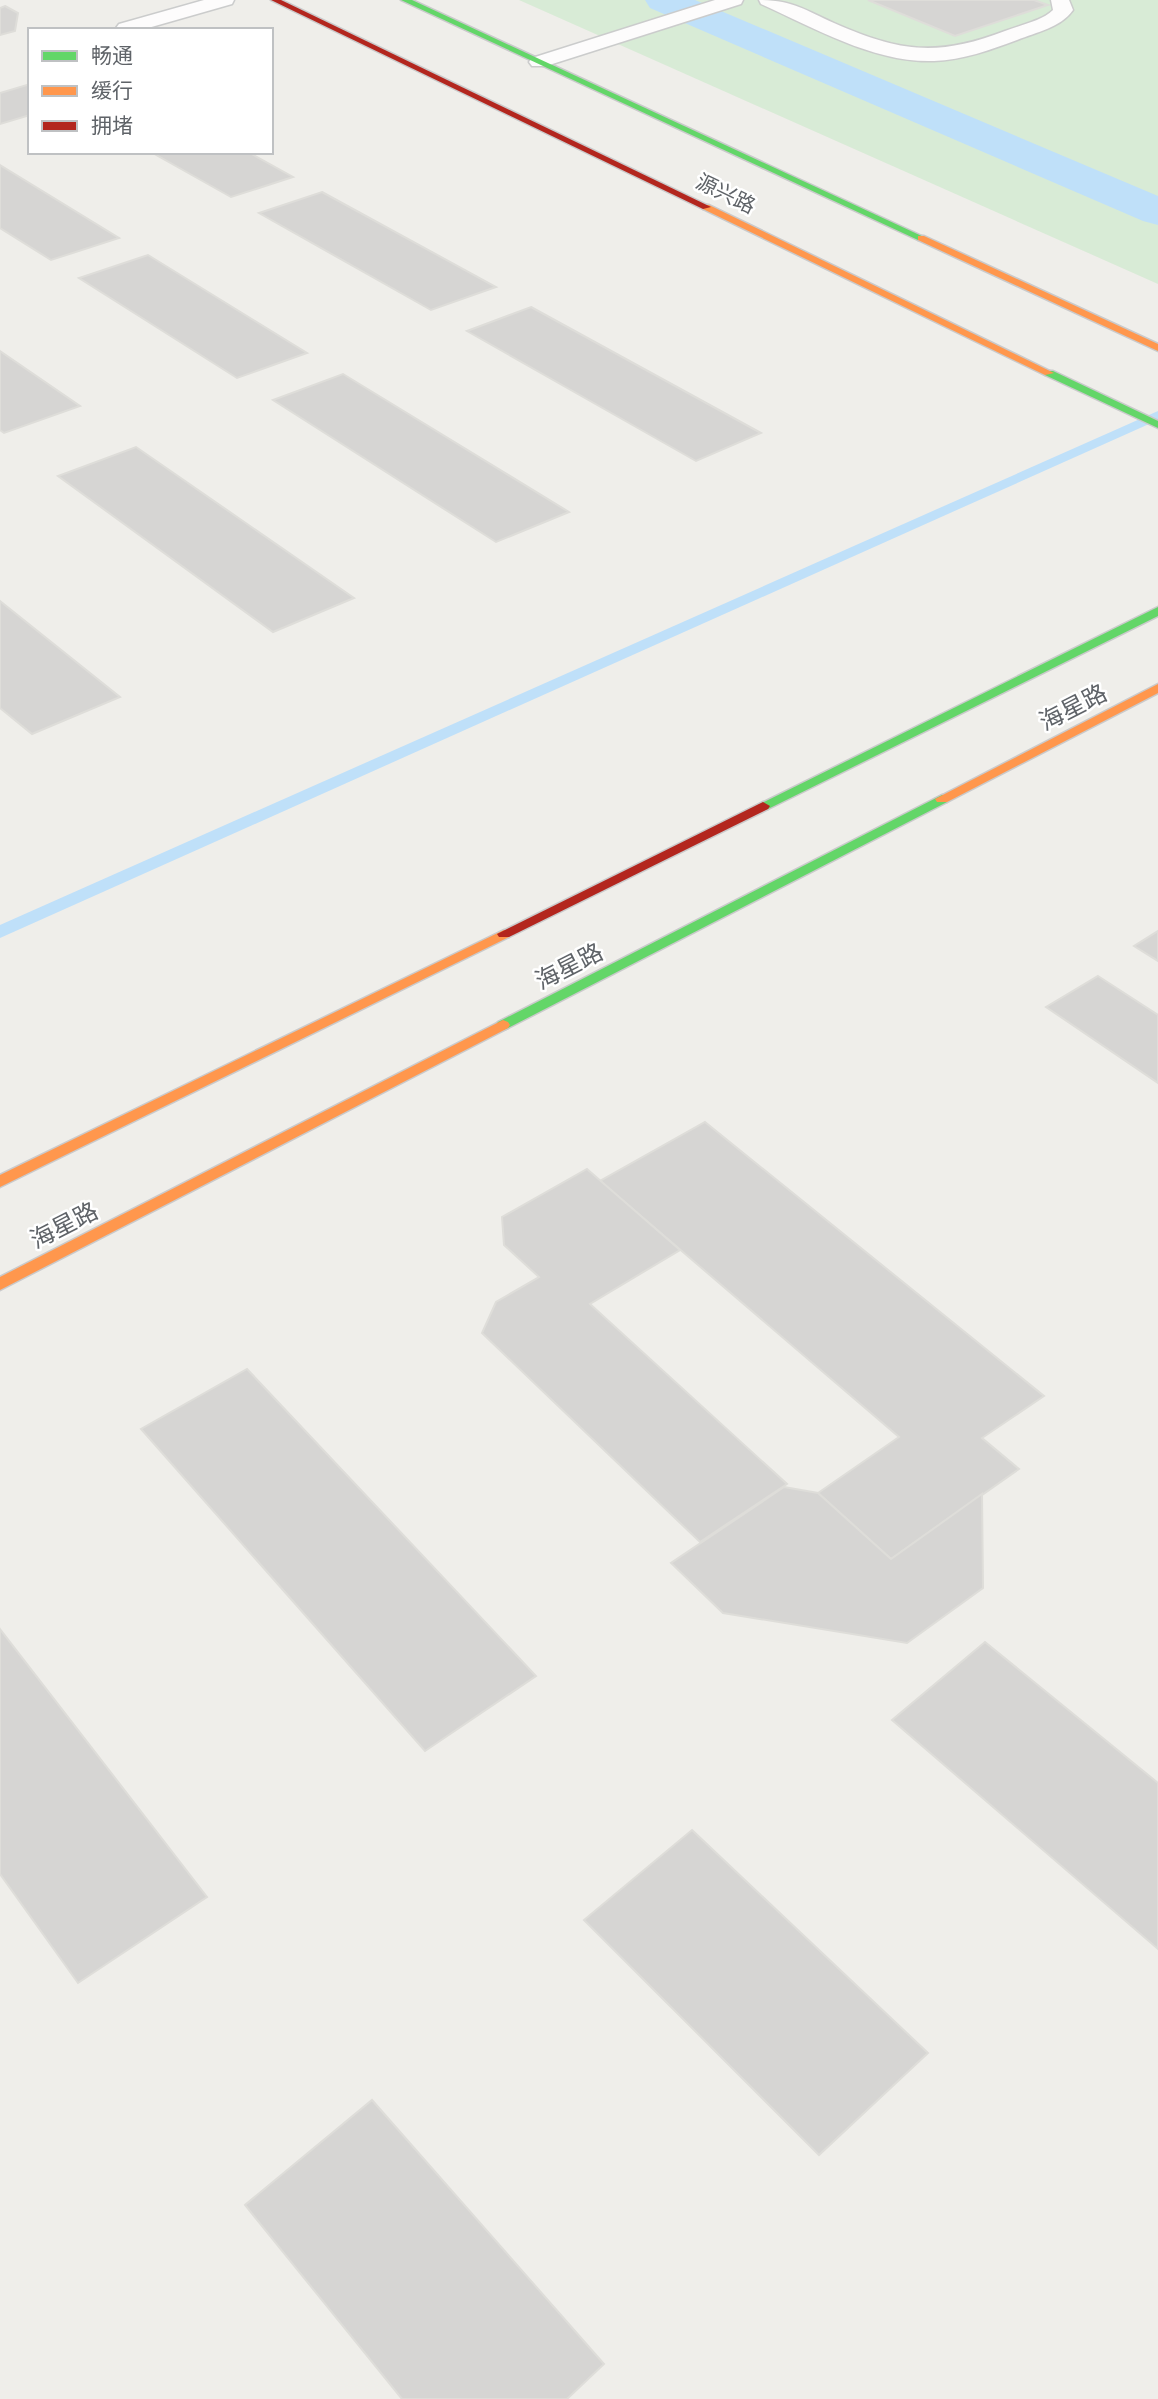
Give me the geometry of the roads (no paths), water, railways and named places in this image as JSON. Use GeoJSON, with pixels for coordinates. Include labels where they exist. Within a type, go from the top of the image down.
{"type":"FeatureCollection","features":[{"type":"Feature","properties":{"kind":"main road","name":"源兴路"},"geometry":{"type":"LineString","coordinates":[[275,0],[1158,425]]}},
{"type":"Feature","properties":{"kind":"main road","name":"源兴路"},"geometry":{"type":"LineString","coordinates":[[405,0],[1158,348]]}},
{"type":"Feature","properties":{"kind":"main road","name":"海星路"},"geometry":{"type":"LineString","coordinates":[[0,1182],[1158,611]]}},
{"type":"Feature","properties":{"kind":"main road","name":"海星路"},"geometry":{"type":"LineString","coordinates":[[0,1284],[1158,688]]}},
{"type":"Feature","properties":{"kind":"lane"},"geometry":{"type":"LineString","coordinates":[[126,28],[225,0]]}},
{"type":"Feature","properties":{"kind":"lane"},"geometry":{"type":"LineString","coordinates":[[539,62],[734,0]]}},
{"type":"Feature","properties":{"kind":"lane"},"geometry":{"type":"LineString","coordinates":[[768,0],[879,46],[914,55],[936,55],[970,49],[1047,22],[1058,17],[1063,10],[1060,0]]}},
{"type":"Feature","properties":{"kind":"waterway"},"geometry":{"type":"LineString","coordinates":[[663,0],[1158,212]]}},
{"type":"Feature","properties":{"kind":"waterway"},"geometry":{"type":"LineString","coordinates":[[0,932],[1158,415]]}}]}
